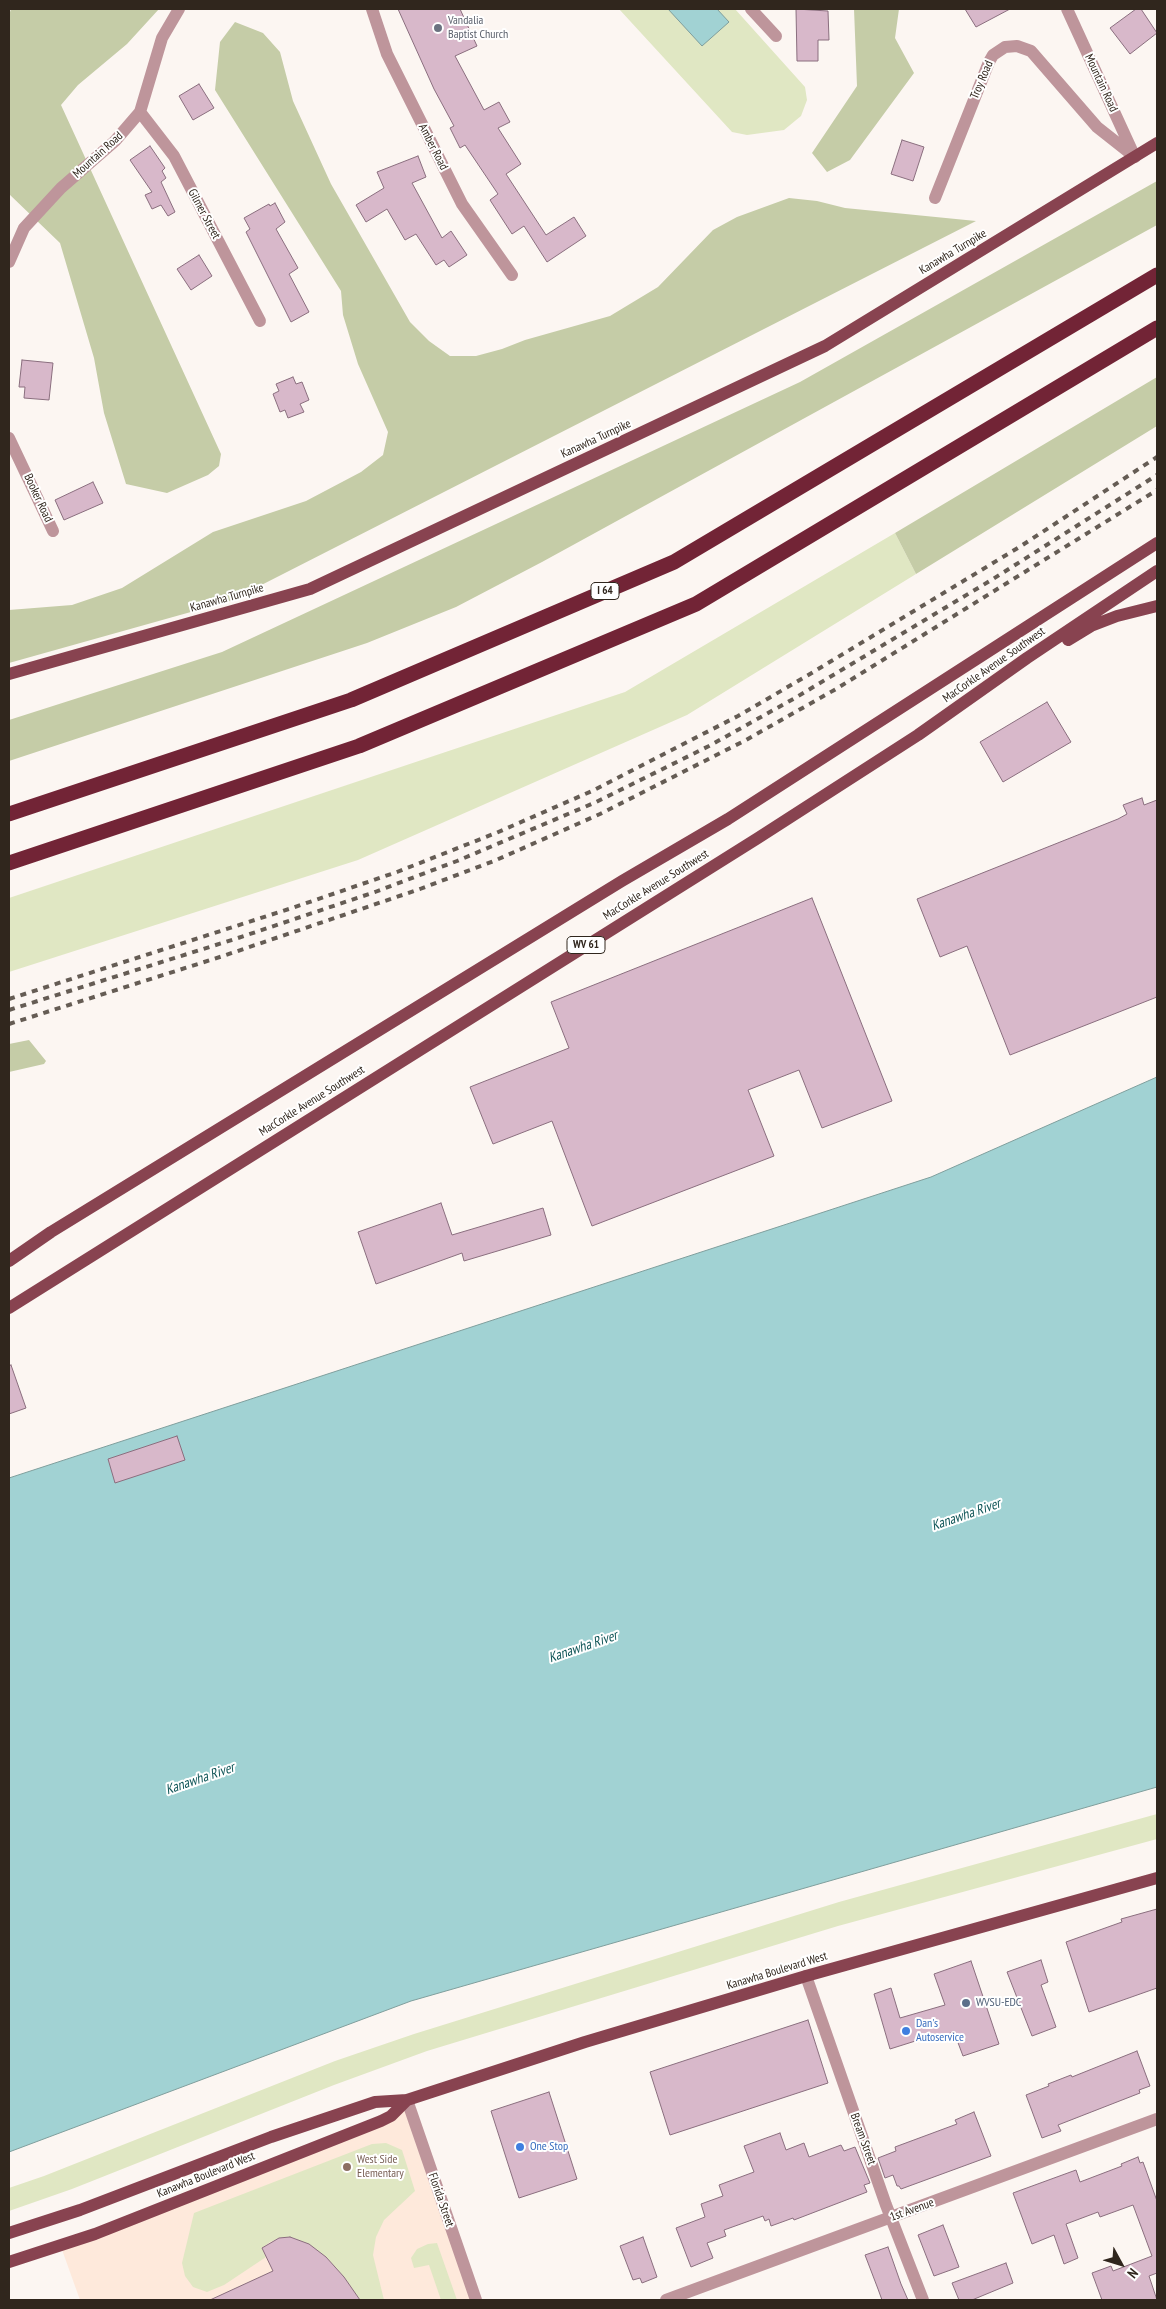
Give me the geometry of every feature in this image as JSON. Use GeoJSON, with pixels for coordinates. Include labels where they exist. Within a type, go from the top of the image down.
{"type":"FeatureCollection","features":[{"type":"Feature","properties":{"kind":"highway","name":"I 64"},"geometry":{"type":"LineString","coordinates":[[9,814],[350,700],[674,562],[1157,275]]}},
{"type":"Feature","properties":{"kind":"highway"},"geometry":{"type":"LineString","coordinates":[[9,863],[359,746],[696,604],[1157,328]]}},
{"type":"Feature","properties":{"kind":"main road","name":"Kanawha Turnpike"},"geometry":{"type":"LineString","coordinates":[[9,674],[310,589],[825,346],[1157,143]]}},
{"type":"Feature","properties":{"kind":"main road","name":"MacCorkle Avenue Southwest"},"geometry":{"type":"LineString","coordinates":[[9,1261],[51,1232],[589,901],[728,819],[1157,543]]}},
{"type":"Feature","properties":{"kind":"main road","name":"MacCorkle Avenue Southwest"},"geometry":{"type":"LineString","coordinates":[[9,1308],[758,838],[918,735],[1026,658],[1157,571]]}},
{"type":"Feature","properties":{"kind":"main road"},"geometry":{"type":"LineString","coordinates":[[1026,658],[1117,616],[1157,606]]}},
{"type":"Feature","properties":{"kind":"main road","name":"Kanawha Boulevard West"},"geometry":{"type":"LineString","coordinates":[[9,2233],[80,2210],[271,2137],[366,2106],[381,2102],[407,2100],[585,2042],[806,1976],[1157,1878]]}},
{"type":"Feature","properties":{"kind":"main road","name":"Kanawha Boulevard West"},"geometry":{"type":"LineString","coordinates":[[9,2262],[95,2234],[381,2121],[391,2116],[407,2100]]}},
{"type":"Feature","properties":{"kind":"street","name":"Mountain Road"},"geometry":{"type":"LineString","coordinates":[[9,262],[24,228],[61,188],[115,141],[140,112],[162,38],[179,9]]}},
{"type":"Feature","properties":{"kind":"street","name":"Amber Road"},"geometry":{"type":"LineString","coordinates":[[372,9],[387,54],[462,204],[512,275]]}},
{"type":"Feature","properties":{"kind":"street"},"geometry":{"type":"LineString","coordinates":[[751,9],[776,36]]}},
{"type":"Feature","properties":{"kind":"street","name":"Mountain Road"},"geometry":{"type":"LineString","coordinates":[[1067,9],[1135,157]]}},
{"type":"Feature","properties":{"kind":"street","name":"Troy Road"},"geometry":{"type":"LineString","coordinates":[[935,198],[988,62],[998,50],[1005,47],[1017,46],[1031,51],[1097,126],[1135,157]]}},
{"type":"Feature","properties":{"kind":"street","name":"Gilmer Street"},"geometry":{"type":"LineString","coordinates":[[140,112],[174,156],[260,321]]}},
{"type":"Feature","properties":{"kind":"street","name":"Booker Road"},"geometry":{"type":"LineString","coordinates":[[9,438],[53,531]]}},
{"type":"Feature","properties":{"kind":"street","name":"Bream Street"},"geometry":{"type":"LineString","coordinates":[[806,1976],[891,2218],[923,2300]]}},
{"type":"Feature","properties":{"kind":"street","name":"Florida Street"},"geometry":{"type":"LineString","coordinates":[[407,2100],[476,2300]]}},
{"type":"Feature","properties":{"kind":"street","name":"1st Avenue"},"geometry":{"type":"LineString","coordinates":[[666,2300],[1157,2119]]}},
{"type":"Feature","properties":{"kind":"shaded area","name":"West Side Elementary"},"geometry":{"type":"Polygon","coordinates":[[[407,2100],[476,2300],[80,2300],[61,2247],[381,2121],[407,2100]]]}},
{"type":"Feature","properties":{"kind":"green space"},"geometry":{"type":"Polygon","coordinates":[[[11,9],[159,9],[127,44],[78,85],[61,105],[221,454],[219,466],[208,475],[167,493],[126,484],[104,413],[94,358],[60,243],[9,194],[9,15],[11,9]]]}},
{"type":"Feature","properties":{"kind":"green space"},"geometry":{"type":"Polygon","coordinates":[[[619,9],[735,9],[805,87],[807,100],[801,116],[784,130],[747,135],[732,132],[619,9]]]}},
{"type":"Feature","properties":{"kind":"green space"},"geometry":{"type":"Polygon","coordinates":[[[854,9],[899,9],[895,38],[914,73],[850,160],[827,172],[812,153],[857,86],[854,9]]]}},
{"type":"Feature","properties":{"kind":"green space"},"geometry":{"type":"Polygon","coordinates":[[[235,22],[263,33],[280,52],[293,101],[331,184],[410,322],[429,341],[450,356],[476,356],[610,316],[658,287],[713,230],[737,217],[789,198],[817,201],[845,208],[976,221],[230,601],[9,663],[9,610],[72,605],[122,588],[213,532],[306,501],[361,472],[383,455],[388,432],[358,364],[343,315],[341,291],[215,90],[220,42],[235,22]]]}},
{"type":"Feature","properties":{"kind":"green space"},"geometry":{"type":"Polygon","coordinates":[[[1157,181],[1157,225],[542,562],[456,607],[367,643],[9,761],[9,720],[222,652],[800,382],[1157,181]]]}},
{"type":"Feature","properties":{"kind":"green space"},"geometry":{"type":"Polygon","coordinates":[[[1157,377],[1157,426],[916,574],[895,533],[1157,377]]]}},
{"type":"Feature","properties":{"kind":"green space"},"geometry":{"type":"Polygon","coordinates":[[[895,533],[916,574],[687,715],[358,860],[9,972],[9,898],[625,692],[895,533]]]}},
{"type":"Feature","properties":{"kind":"green space"},"geometry":{"type":"Polygon","coordinates":[[[29,1040],[46,1061],[44,1064],[9,1072],[9,1044],[29,1040]]]}},
{"type":"Feature","properties":{"kind":"green space"},"geometry":{"type":"Polygon","coordinates":[[[1157,1814],[1157,1839],[838,1926],[427,2051],[334,2085],[72,2189],[9,2211],[9,2188],[44,2176],[335,2061],[414,2034],[839,1902],[1157,1814]]]}},
{"type":"Feature","properties":{"kind":"green space"},"geometry":{"type":"Polygon","coordinates":[[[386,2143],[402,2150],[415,2191],[384,2220],[376,2237],[373,2255],[384,2300],[360,2300],[344,2277],[326,2257],[290,2237],[279,2238],[270,2242],[262,2248],[266,2257],[224,2285],[207,2292],[193,2287],[185,2276],[182,2263],[194,2213],[372,2144],[386,2143]]]}},
{"type":"Feature","properties":{"kind":"green space"},"geometry":{"type":"Polygon","coordinates":[[[437,2243],[457,2300],[441,2300],[429,2265],[414,2268],[411,2258],[417,2249],[428,2244],[437,2243]]]}},
{"type":"Feature","properties":{"kind":"water"},"geometry":{"type":"Polygon","coordinates":[[[668,9],[717,9],[729,22],[702,46],[668,9]]]}},
{"type":"Feature","properties":{"kind":"water","name":"Kanawha River"},"geometry":{"type":"Polygon","coordinates":[[[1157,1077],[1157,1787],[411,2001],[9,2152],[9,1478],[931,1177],[1157,1077]]]}},
{"type":"Feature","properties":{"kind":"building"},"geometry":{"type":"Polygon","coordinates":[[[398,9],[460,9],[477,46],[455,56],[484,110],[499,102],[510,122],[498,128],[521,164],[506,174],[546,235],[574,217],[586,236],[547,262],[524,226],[512,234],[490,200],[498,194],[465,145],[460,148],[450,128],[454,126],[434,89],[398,9]]]}},
{"type":"Feature","properties":{"kind":"building"},"geometry":{"type":"Polygon","coordinates":[[[796,9],[828,11],[829,40],[818,40],[818,61],[797,61],[796,9]]]}},
{"type":"Feature","properties":{"kind":"building"},"geometry":{"type":"Polygon","coordinates":[[[965,9],[1010,9],[976,27],[965,9]]]}},
{"type":"Feature","properties":{"kind":"building"},"geometry":{"type":"Polygon","coordinates":[[[1136,9],[1141,9],[1157,33],[1130,54],[1110,28],[1136,9]]]}},
{"type":"Feature","properties":{"kind":"building"},"geometry":{"type":"Polygon","coordinates":[[[199,84],[214,108],[193,120],[179,96],[199,84]]]}},
{"type":"Feature","properties":{"kind":"building"},"geometry":{"type":"Polygon","coordinates":[[[902,140],[924,147],[913,181],[891,174],[902,140]]]}},
{"type":"Feature","properties":{"kind":"building"},"geometry":{"type":"Polygon","coordinates":[[[150,146],[165,168],[162,171],[166,178],[161,182],[175,212],[168,216],[161,205],[152,209],[145,195],[152,192],[130,160],[150,146]]]}},
{"type":"Feature","properties":{"kind":"building"},"geometry":{"type":"Polygon","coordinates":[[[418,156],[426,177],[412,183],[442,238],[451,231],[467,255],[449,267],[444,260],[436,265],[416,234],[405,240],[387,209],[366,222],[356,205],[384,188],[377,172],[418,156]]]}},
{"type":"Feature","properties":{"kind":"building"},"geometry":{"type":"Polygon","coordinates":[[[275,203],[285,222],[276,229],[298,268],[289,274],[309,312],[291,322],[246,232],[250,229],[244,218],[269,204],[270,206],[275,203]]]}},
{"type":"Feature","properties":{"kind":"building"},"geometry":{"type":"Polygon","coordinates":[[[199,255],[212,276],[191,290],[177,269],[199,255]]]}},
{"type":"Feature","properties":{"kind":"building"},"geometry":{"type":"Polygon","coordinates":[[[22,360],[53,363],[49,400],[24,398],[25,387],[19,387],[22,360]]]}},
{"type":"Feature","properties":{"kind":"building"},"geometry":{"type":"Polygon","coordinates":[[[293,377],[296,384],[302,382],[309,400],[300,404],[304,412],[288,418],[285,410],[280,412],[273,394],[279,391],[276,384],[293,377]]]}},
{"type":"Feature","properties":{"kind":"building"},"geometry":{"type":"Polygon","coordinates":[[[93,482],[103,503],[64,520],[55,500],[93,482]]]}},
{"type":"Feature","properties":{"kind":"building"},"geometry":{"type":"Polygon","coordinates":[[[1047,702],[1071,742],[1003,782],[980,742],[1047,702]]]}},
{"type":"Feature","properties":{"kind":"building"},"geometry":{"type":"Polygon","coordinates":[[[1142,798],[1144,805],[1157,800],[1157,997],[1010,1055],[967,946],[940,957],[917,899],[1118,819],[1127,814],[1123,805],[1142,798]]]}},
{"type":"Feature","properties":{"kind":"building"},"geometry":{"type":"Polygon","coordinates":[[[812,898],[892,1101],[822,1128],[799,1070],[748,1090],[774,1156],[592,1226],[552,1121],[493,1144],[470,1087],[569,1048],[551,1002],[812,898]]]}},
{"type":"Feature","properties":{"kind":"building"},"geometry":{"type":"Polygon","coordinates":[[[441,1203],[452,1235],[543,1208],[551,1235],[464,1261],[462,1253],[376,1284],[358,1232],[441,1203]]]}},
{"type":"Feature","properties":{"kind":"building"},"geometry":{"type":"Polygon","coordinates":[[[11,1365],[26,1408],[9,1414],[9,1366],[11,1365]]]}},
{"type":"Feature","properties":{"kind":"building"},"geometry":{"type":"Polygon","coordinates":[[[177,1436],[185,1460],[115,1483],[108,1459],[177,1436]]]}},
{"type":"Feature","properties":{"kind":"building"},"geometry":{"type":"Polygon","coordinates":[[[1157,1909],[1157,1988],[1089,2012],[1066,1942],[1122,1922],[1121,1919],[1157,1909]]]}},
{"type":"Feature","properties":{"kind":"building"},"geometry":{"type":"Polygon","coordinates":[[[1041,1960],[1048,1982],[1041,1985],[1056,2027],[1032,2036],[1007,1972],[1041,1960]]]}},
{"type":"Feature","properties":{"kind":"building"},"geometry":{"type":"Polygon","coordinates":[[[971,1961],[999,2044],[963,2056],[954,2032],[929,2040],[928,2037],[890,2049],[874,1994],[891,1988],[900,2018],[945,2005],[934,1974],[971,1961]]]}},
{"type":"Feature","properties":{"kind":"building"},"geometry":{"type":"Polygon","coordinates":[[[808,2020],[828,2083],[670,2135],[650,2072],[808,2020]]]}},
{"type":"Feature","properties":{"kind":"building"},"geometry":{"type":"Polygon","coordinates":[[[1137,2051],[1150,2086],[1139,2090],[1140,2093],[1058,2125],[1061,2131],[1042,2138],[1026,2095],[1049,2086],[1048,2084],[1071,2075],[1072,2077],[1137,2051]]]}},
{"type":"Feature","properties":{"kind":"building"},"geometry":{"type":"Polygon","coordinates":[[[549,2092],[577,2179],[519,2198],[491,2111],[549,2092]]]}},
{"type":"Feature","properties":{"kind":"building"},"geometry":{"type":"Polygon","coordinates":[[[974,2112],[991,2156],[901,2189],[897,2186],[893,2175],[885,2178],[878,2158],[896,2151],[895,2147],[957,2124],[955,2120],[974,2112]]]}},
{"type":"Feature","properties":{"kind":"building"},"geometry":{"type":"Polygon","coordinates":[[[780,2133],[786,2150],[804,2143],[809,2157],[841,2145],[844,2151],[855,2147],[870,2183],[864,2185],[867,2192],[794,2220],[793,2218],[771,2226],[769,2219],[765,2221],[763,2216],[724,2230],[726,2236],[707,2243],[713,2258],[691,2267],[676,2228],[705,2217],[701,2204],[723,2196],[719,2185],[754,2172],[744,2146],[780,2133]]]}},
{"type":"Feature","properties":{"kind":"building"},"geometry":{"type":"Polygon","coordinates":[[[1138,2157],[1140,2163],[1143,2162],[1157,2201],[1157,2273],[1149,2276],[1157,2300],[1102,2300],[1092,2273],[1111,2266],[1113,2271],[1152,2256],[1133,2205],[1100,2217],[1098,2212],[1066,2224],[1078,2258],[1064,2264],[1054,2235],[1032,2244],[1013,2193],[1076,2170],[1080,2182],[1122,2166],[1121,2164],[1138,2157]]]}},
{"type":"Feature","properties":{"kind":"building"},"geometry":{"type":"Polygon","coordinates":[[[943,2225],[959,2267],[934,2276],[918,2235],[943,2225]]]}},
{"type":"Feature","properties":{"kind":"building"},"geometry":{"type":"Polygon","coordinates":[[[290,2237],[309,2244],[326,2257],[344,2277],[360,2300],[210,2300],[273,2271],[262,2248],[279,2238],[290,2237]]]}},
{"type":"Feature","properties":{"kind":"building"},"geometry":{"type":"Polygon","coordinates":[[[643,2237],[657,2277],[642,2283],[640,2278],[633,2280],[620,2246],[643,2237]]]}},
{"type":"Feature","properties":{"kind":"building"},"geometry":{"type":"Polygon","coordinates":[[[888,2247],[908,2300],[882,2300],[865,2255],[888,2247]]]}},
{"type":"Feature","properties":{"kind":"building"},"geometry":{"type":"Polygon","coordinates":[[[1006,2263],[1013,2283],[972,2300],[959,2300],[952,2283],[1006,2263]]]}},
{"type":"Feature","properties":{"kind":"railway"},"geometry":{"type":"LineString","coordinates":[[9,999],[292,908],[397,872],[496,833],[592,791],[738,716],[810,674],[1021,546],[1157,457]]}},
{"type":"Feature","properties":{"kind":"railway"},"geometry":{"type":"LineString","coordinates":[[9,1010],[235,939],[375,892],[457,861],[594,803],[709,746],[795,698],[993,579],[1157,475]]}},
{"type":"Feature","properties":{"kind":"railway"},"geometry":{"type":"LineString","coordinates":[[9,1024],[223,956],[420,889],[494,861],[600,814],[746,740],[836,689],[1157,490]]}},
{"type":"Feature","properties":{"kind":"place","name":"Vandalia Baptist Church"},"geometry":{"type":"Point","coordinates":[438,28]}},
{"type":"Feature","properties":{"kind":"place","name":"WVSU-EDC"},"geometry":{"type":"Point","coordinates":[966,2003]}},
{"type":"Feature","properties":{"kind":"place","name":"Dan's Autoservice"},"geometry":{"type":"Point","coordinates":[906,2031]}},
{"type":"Feature","properties":{"kind":"place","name":"One Stop"},"geometry":{"type":"Point","coordinates":[520,2147]}},
{"type":"Feature","properties":{"kind":"place","name":"West Side Elementary"},"geometry":{"type":"Point","coordinates":[347,2167]}}]}
